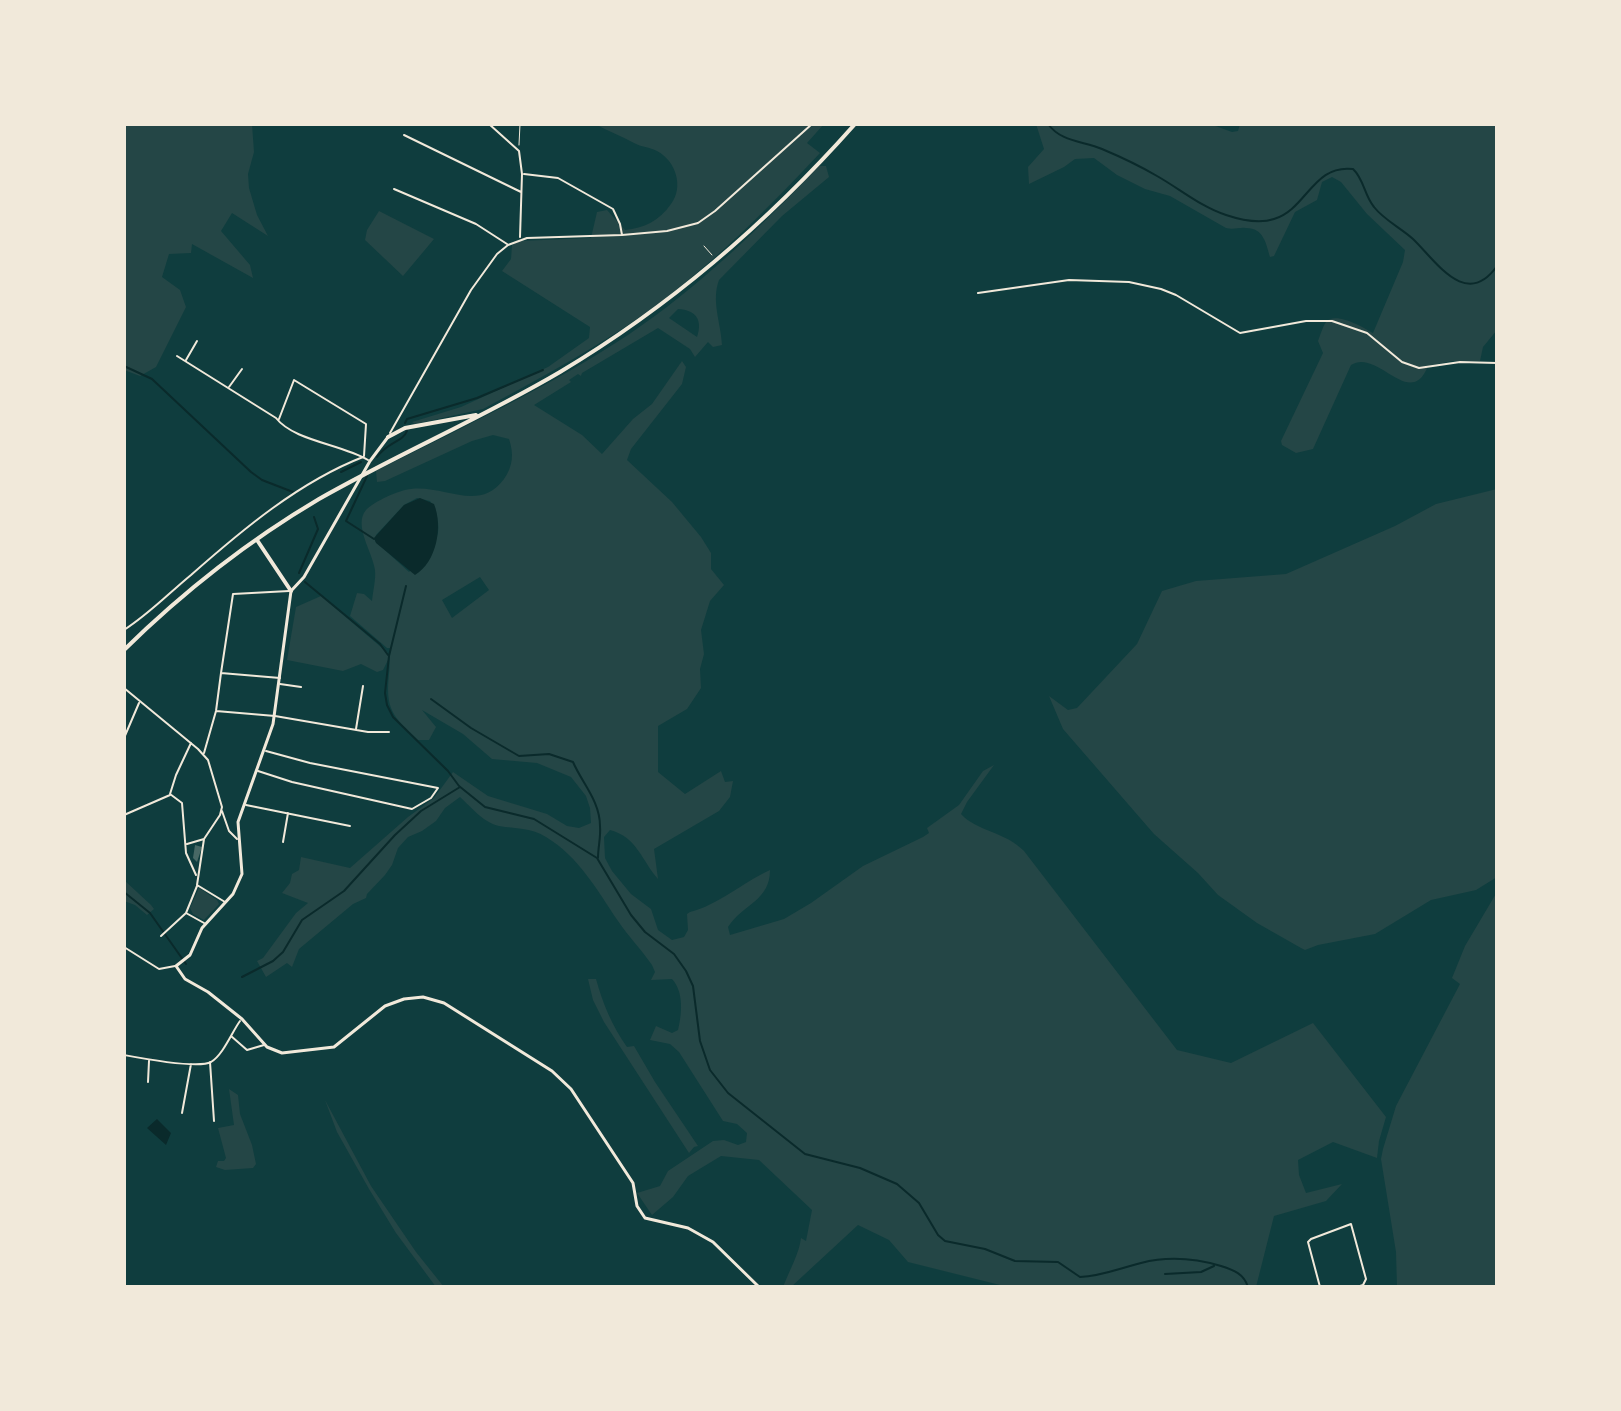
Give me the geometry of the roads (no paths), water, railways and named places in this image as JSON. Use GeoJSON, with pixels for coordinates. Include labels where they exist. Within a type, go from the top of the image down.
{"type":"FeatureCollection","features":[{"type":"Feature","properties":{"kind":"main road"},"geometry":{"type":"LineString","coordinates":[[124,650],[192,588],[257,539],[342,486],[489,411],[594,351],[691,282],[780,203],[855,124]]}},
{"type":"Feature","properties":{"kind":"main road"},"geometry":{"type":"LineString","coordinates":[[388,437],[405,428],[457,420],[489,411]]}},
{"type":"Feature","properties":{"kind":"main road"},"geometry":{"type":"LineString","coordinates":[[257,539],[291,591]]}},
{"type":"Feature","properties":{"kind":"street"},"geometry":{"type":"LineString","coordinates":[[489,124],[519,151],[522,174],[520,239]]}},
{"type":"Feature","properties":{"kind":"street"},"geometry":{"type":"LineString","coordinates":[[124,947],[159,969],[182,963],[205,923],[226,903],[242,874],[238,822],[266,751],[275,716],[291,591],[304,577],[471,290],[497,254],[520,239],[622,235],[679,229],[706,218],[812,124]]}},
{"type":"Feature","properties":{"kind":"street"},"geometry":{"type":"LineString","coordinates":[[404,135],[521,192]]}},
{"type":"Feature","properties":{"kind":"street"},"geometry":{"type":"LineString","coordinates":[[522,174],[558,178],[613,209],[622,235]]}},
{"type":"Feature","properties":{"kind":"street"},"geometry":{"type":"LineString","coordinates":[[394,189],[476,224],[508,245]]}},
{"type":"Feature","properties":{"kind":"street"},"geometry":{"type":"LineString","coordinates":[[978,293],[1069,280],[1129,282],[1168,292],[1240,333],[1294,323],[1332,321],[1367,333],[1402,362],[1419,368],[1460,362],[1497,363]]}},
{"type":"Feature","properties":{"kind":"street"},"geometry":{"type":"LineString","coordinates":[[185,361],[197,341]]}},
{"type":"Feature","properties":{"kind":"street"},"geometry":{"type":"LineString","coordinates":[[177,356],[285,428],[370,461]]}},
{"type":"Feature","properties":{"kind":"street"},"geometry":{"type":"LineString","coordinates":[[228,388],[242,369]]}},
{"type":"Feature","properties":{"kind":"street"},"geometry":{"type":"LineString","coordinates":[[278,421],[294,380],[366,424],[363,457]]}},
{"type":"Feature","properties":{"kind":"street"},"geometry":{"type":"LineString","coordinates":[[124,630],[144,617],[268,513],[315,481],[363,457]]}},
{"type":"Feature","properties":{"kind":"street"},"geometry":{"type":"LineString","coordinates":[[204,754],[216,711],[233,594],[291,591]]}},
{"type":"Feature","properties":{"kind":"street"},"geometry":{"type":"LineString","coordinates":[[221,673],[280,678]]}},
{"type":"Feature","properties":{"kind":"street"},"geometry":{"type":"LineString","coordinates":[[279,684],[301,687]]}},
{"type":"Feature","properties":{"kind":"street"},"geometry":{"type":"LineString","coordinates":[[356,730],[363,686]]}},
{"type":"Feature","properties":{"kind":"street"},"geometry":{"type":"LineString","coordinates":[[124,688],[204,754],[218,787],[229,831],[238,839]]}},
{"type":"Feature","properties":{"kind":"street"},"geometry":{"type":"LineString","coordinates":[[124,738],[139,702]]}},
{"type":"Feature","properties":{"kind":"street"},"geometry":{"type":"LineString","coordinates":[[216,711],[389,732]]}},
{"type":"Feature","properties":{"kind":"street"},"geometry":{"type":"LineString","coordinates":[[171,795],[176,775],[191,743]]}},
{"type":"Feature","properties":{"kind":"street"},"geometry":{"type":"LineString","coordinates":[[258,771],[292,782],[412,809],[431,798],[438,788],[295,760],[266,751]]}},
{"type":"Feature","properties":{"kind":"street"},"geometry":{"type":"LineString","coordinates":[[124,815],[171,795]]}},
{"type":"Feature","properties":{"kind":"street"},"geometry":{"type":"LineString","coordinates":[[171,795],[182,803],[188,860],[197,876]]}},
{"type":"Feature","properties":{"kind":"street"},"geometry":{"type":"LineString","coordinates":[[245,804],[350,826]]}},
{"type":"Feature","properties":{"kind":"street"},"geometry":{"type":"LineString","coordinates":[[163,934],[186,913],[197,885],[204,839],[222,811]]}},
{"type":"Feature","properties":{"kind":"street"},"geometry":{"type":"LineString","coordinates":[[283,842],[288,812]]}},
{"type":"Feature","properties":{"kind":"street"},"geometry":{"type":"LineString","coordinates":[[186,844],[204,839]]}},
{"type":"Feature","properties":{"kind":"street"},"geometry":{"type":"LineString","coordinates":[[197,885],[226,903]]}},
{"type":"Feature","properties":{"kind":"street"},"geometry":{"type":"LineString","coordinates":[[186,913],[205,923]]}},
{"type":"Feature","properties":{"kind":"street"},"geometry":{"type":"LineString","coordinates":[[176,966],[185,979],[208,992],[242,1019],[270,1050],[282,1053],[327,1049],[340,1044],[385,1006],[423,997],[444,1003],[552,1071],[571,1089],[633,1183],[637,1206],[645,1218],[688,1228],[713,1242],[759,1287]]}},
{"type":"Feature","properties":{"kind":"street"},"geometry":{"type":"LineString","coordinates":[[124,1055],[149,1060],[210,1062],[216,1058],[242,1019]]}},
{"type":"Feature","properties":{"kind":"street"},"geometry":{"type":"LineString","coordinates":[[229,1035],[247,1050],[264,1045]]}},
{"type":"Feature","properties":{"kind":"street"},"geometry":{"type":"LineString","coordinates":[[148,1082],[149,1060]]}},
{"type":"Feature","properties":{"kind":"street"},"geometry":{"type":"LineString","coordinates":[[210,1062],[214,1121]]}},
{"type":"Feature","properties":{"kind":"street"},"geometry":{"type":"LineString","coordinates":[[182,1113],[191,1063]]}},
{"type":"Feature","properties":{"kind":"street"},"geometry":{"type":"LineString","coordinates":[[1320,1287],[1308,1242],[1351,1224],[1366,1279],[1363,1285],[1357,1287]]}},
{"type":"Feature","properties":{"kind":"waterway"},"geometry":{"type":"LineString","coordinates":[[1048,124],[1066,138],[1102,149],[1144,169],[1208,207],[1250,221],[1274,219],[1285,214],[1328,173],[1353,169],[1378,212],[1413,239],[1452,277],[1463,283],[1474,283],[1485,278],[1497,266]]}},
{"type":"Feature","properties":{"kind":"waterway"},"geometry":{"type":"LineString","coordinates":[[124,366],[152,379],[251,472],[262,480],[293,492]]}},
{"type":"Feature","properties":{"kind":"waterway"},"geometry":{"type":"LineString","coordinates":[[405,423],[407,419],[477,398],[543,370]]}},
{"type":"Feature","properties":{"kind":"waterway"},"geometry":{"type":"LineString","coordinates":[[377,457],[407,431]]}},
{"type":"Feature","properties":{"kind":"waterway"},"geometry":{"type":"LineString","coordinates":[[341,472],[361,462]]}},
{"type":"Feature","properties":{"kind":"waterway"},"geometry":{"type":"LineString","coordinates":[[367,476],[346,521],[374,539]]}},
{"type":"Feature","properties":{"kind":"waterway"},"geometry":{"type":"LineString","coordinates":[[299,573],[318,529],[314,517]]}},
{"type":"Feature","properties":{"kind":"waterway"},"geometry":{"type":"LineString","coordinates":[[305,582],[380,644],[388,655]]}},
{"type":"Feature","properties":{"kind":"waterway"},"geometry":{"type":"LineString","coordinates":[[406,586],[389,656],[385,693],[393,717],[448,771],[459,786],[485,807],[534,819],[597,858],[631,915],[645,932],[674,954],[686,971],[693,986],[700,1041],[710,1070],[728,1093],[805,1154],[860,1168],[897,1184],[919,1203],[945,1241],[985,1249],[1015,1261],[1058,1262],[1080,1277],[1161,1259],[1201,1261],[1234,1271],[1248,1287]]}},
{"type":"Feature","properties":{"kind":"waterway"},"geometry":{"type":"LineString","coordinates":[[431,699],[471,728],[519,756],[549,754],[573,762],[597,808],[600,830],[598,858]]}},
{"type":"Feature","properties":{"kind":"waterway"},"geometry":{"type":"LineString","coordinates":[[242,977],[273,961],[283,952],[302,920],[344,891],[421,811],[460,787]]}},
{"type":"Feature","properties":{"kind":"waterway"},"geometry":{"type":"LineString","coordinates":[[124,892],[150,913],[186,964]]}},
{"type":"Feature","properties":{"kind":"waterway"},"geometry":{"type":"LineString","coordinates":[[1165,1274],[1201,1272],[1214,1266]]}}]}
